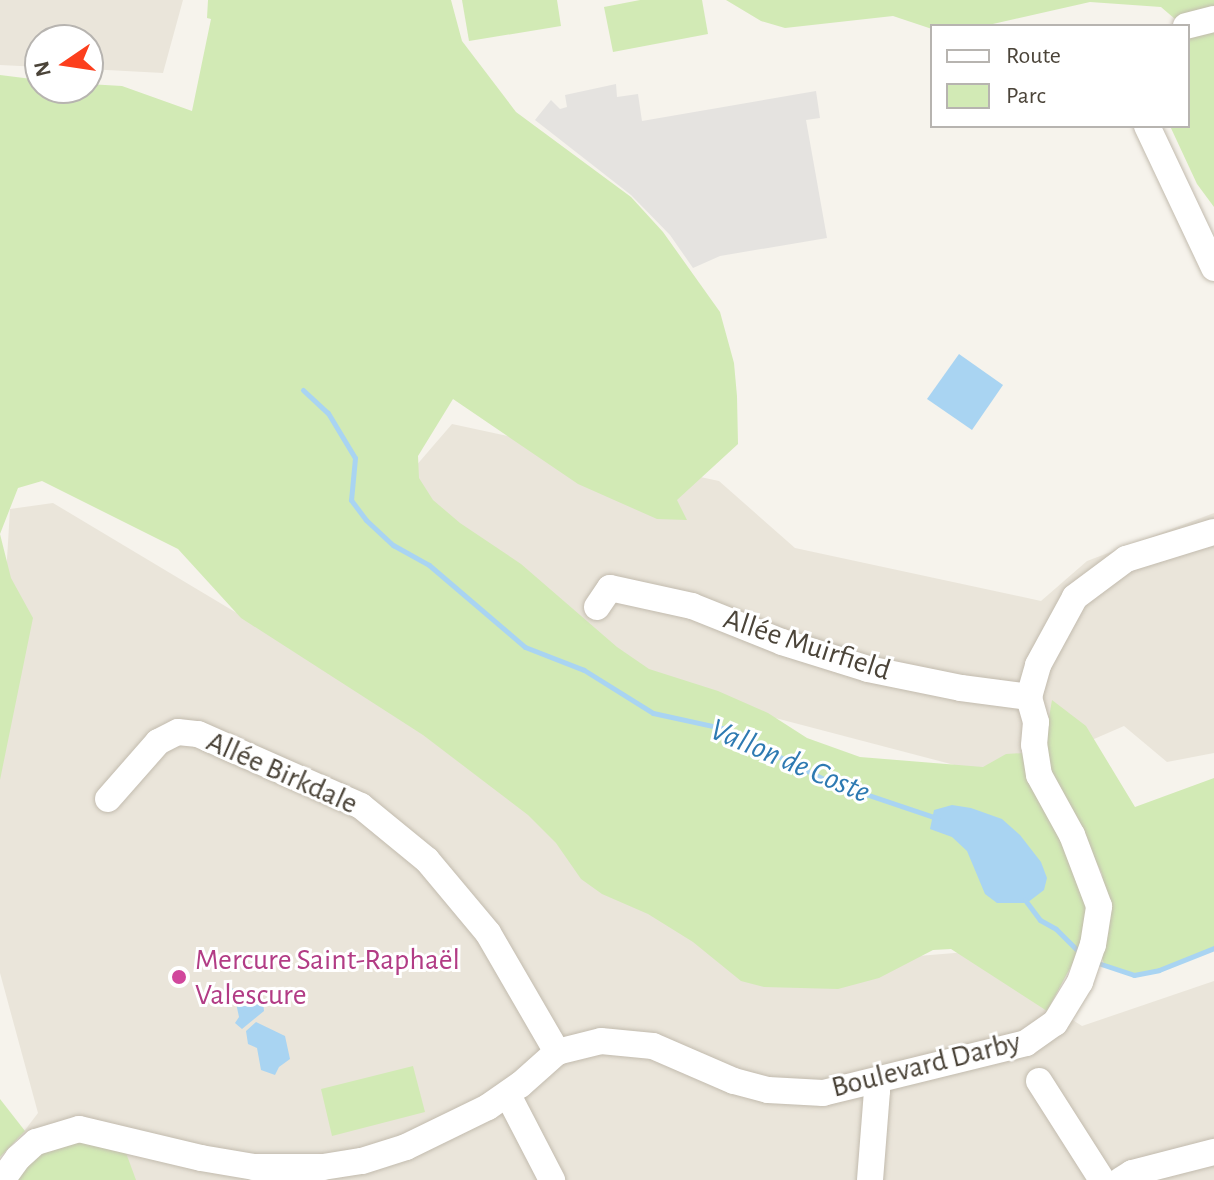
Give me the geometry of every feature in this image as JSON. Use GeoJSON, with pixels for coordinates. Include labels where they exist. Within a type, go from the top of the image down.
{"type":"FeatureCollection","features":[{"type":"Feature","properties":{"kind":"street"},"geometry":{"type":"LineString","coordinates":[[1190,25],[1214,19]]}},
{"type":"Feature","properties":{"kind":"street"},"geometry":{"type":"LineString","coordinates":[[1148,128],[1214,268]]}},
{"type":"Feature","properties":{"kind":"street","name":"Boulevard Darby"},"geometry":{"type":"LineString","coordinates":[[2,1180],[18,1158],[36,1142],[79,1129],[241,1165],[326,1174],[406,1147],[508,1095],[557,1052],[601,1041],[653,1046],[734,1081],[768,1090],[823,1093],[1026,1043],[1055,1023],[1080,982],[1093,945],[1099,906],[1072,835],[1039,775],[1034,745],[1036,722],[1029,697],[1038,665],[1075,597],[1126,559],[1214,532]]}},
{"type":"Feature","properties":{"kind":"street","name":"Allée Muirfield"},"geometry":{"type":"LineString","coordinates":[[597,607],[610,588],[692,606],[782,642],[868,669],[961,688],[1029,697]]}},
{"type":"Feature","properties":{"kind":"street","name":"Allée Birkdale"},"geometry":{"type":"LineString","coordinates":[[108,799],[158,742],[178,732],[198,734],[361,806],[427,860],[488,933],[557,1052]]}},
{"type":"Feature","properties":{"kind":"street"},"geometry":{"type":"LineString","coordinates":[[1039,1081],[1102,1180]]}},
{"type":"Feature","properties":{"kind":"street"},"geometry":{"type":"LineString","coordinates":[[870,1180],[877,1091],[875,1082]]}},
{"type":"Feature","properties":{"kind":"street"},"geometry":{"type":"LineString","coordinates":[[508,1095],[552,1180]]}},
{"type":"Feature","properties":{"kind":"street"},"geometry":{"type":"LineString","coordinates":[[1121,1180],[1132,1173],[1214,1152]]}},
{"type":"Feature","properties":{"kind":"shaded area"},"geometry":{"type":"Polygon","coordinates":[[[0,0],[183,0],[163,73],[104,70],[104,24],[24,24],[24,66],[0,65],[0,0]]]}},
{"type":"Feature","properties":{"kind":"shaded area"},"geometry":{"type":"Polygon","coordinates":[[[616,84],[617,97],[638,94],[642,121],[816,91],[820,118],[806,120],[827,238],[720,256],[693,268],[670,235],[631,195],[535,120],[551,100],[560,109],[567,107],[565,95],[616,84]]]}},
{"type":"Feature","properties":{"kind":"shaded area"},"geometry":{"type":"Polygon","coordinates":[[[452,424],[719,481],[795,548],[1041,601],[1087,561],[1214,513],[1214,753],[1167,762],[1124,726],[1004,778],[627,679],[402,482],[452,424]]]}},
{"type":"Feature","properties":{"kind":"shaded area"},"geometry":{"type":"Polygon","coordinates":[[[53,503],[476,756],[748,970],[967,952],[1082,1026],[1214,981],[1214,1180],[0,1180],[0,1163],[38,1113],[0,973],[0,676],[10,509],[53,503]]]}},
{"type":"Feature","properties":{"kind":"green space"},"geometry":{"type":"Polygon","coordinates":[[[208,0],[451,0],[462,41],[516,112],[631,197],[663,232],[720,312],[734,363],[738,444],[677,500],[687,520],[657,519],[578,484],[453,399],[418,456],[419,478],[433,500],[460,523],[521,564],[617,647],[649,669],[718,691],[768,713],[807,738],[860,757],[983,767],[1006,754],[1025,753],[1074,861],[1088,916],[1082,946],[1047,1011],[951,949],[933,950],[879,978],[838,989],[764,987],[741,981],[693,942],[648,914],[602,894],[581,879],[556,843],[528,815],[423,735],[241,618],[178,549],[42,481],[18,488],[0,534],[0,75],[24,78],[24,104],[104,104],[104,85],[122,86],[192,111],[211,19],[207,18],[208,0]]]}},
{"type":"Feature","properties":{"kind":"green space"},"geometry":{"type":"Polygon","coordinates":[[[462,0],[557,0],[561,26],[469,41],[462,0]]]}},
{"type":"Feature","properties":{"kind":"green space"},"geometry":{"type":"Polygon","coordinates":[[[640,0],[702,0],[708,34],[613,52],[604,7],[640,0]]]}},
{"type":"Feature","properties":{"kind":"green space"},"geometry":{"type":"Polygon","coordinates":[[[726,0],[1214,0],[1214,8],[1175,19],[1161,7],[1090,2],[993,24],[930,24],[930,28],[893,16],[785,28],[761,21],[726,0]]]}},
{"type":"Feature","properties":{"kind":"green space"},"geometry":{"type":"Polygon","coordinates":[[[1214,27],[1214,207],[1197,184],[1171,128],[1190,128],[1190,33],[1214,27]]]}},
{"type":"Feature","properties":{"kind":"green space"},"geometry":{"type":"Polygon","coordinates":[[[0,534],[11,578],[33,618],[0,780],[0,534]]]}},
{"type":"Feature","properties":{"kind":"green space"},"geometry":{"type":"Polygon","coordinates":[[[1052,700],[1086,726],[1135,807],[1214,778],[1214,949],[1159,970],[1134,975],[1105,967],[1102,958],[1109,929],[1102,874],[1043,753],[1052,700]]]}},
{"type":"Feature","properties":{"kind":"green space"},"geometry":{"type":"Polygon","coordinates":[[[413,1066],[425,1112],[332,1136],[321,1089],[413,1066]]]}},
{"type":"Feature","properties":{"kind":"green space"},"geometry":{"type":"Polygon","coordinates":[[[0,1099],[25,1131],[0,1157],[0,1099]]]}},
{"type":"Feature","properties":{"kind":"green space"},"geometry":{"type":"Polygon","coordinates":[[[64,1138],[122,1142],[136,1180],[15,1180],[31,1159],[64,1138]]]}},
{"type":"Feature","properties":{"kind":"water"},"geometry":{"type":"Polygon","coordinates":[[[959,354],[1003,385],[972,430],[927,399],[959,354]]]}},
{"type":"Feature","properties":{"kind":"water"},"geometry":{"type":"Polygon","coordinates":[[[952,805],[1002,819],[1020,835],[1041,862],[1047,878],[1044,890],[1027,903],[997,903],[985,894],[967,851],[952,837],[930,829],[934,810],[952,805]]]}},
{"type":"Feature","properties":{"kind":"water"},"geometry":{"type":"Polygon","coordinates":[[[229,987],[263,1001],[264,1011],[242,1029],[235,1023],[239,1017],[236,1003],[226,998],[229,987]]]}},
{"type":"Feature","properties":{"kind":"water"},"geometry":{"type":"Polygon","coordinates":[[[256,1022],[285,1036],[290,1059],[279,1067],[275,1075],[261,1070],[257,1048],[248,1044],[246,1031],[256,1022]]]}},
{"type":"Feature","properties":{"kind":"waterway","name":"Vallon de Coste"},"geometry":{"type":"LineString","coordinates":[[303,390],[328,413],[355,458],[351,500],[366,520],[393,545],[429,565],[525,647],[584,670],[653,713],[722,728],[830,782],[937,818]]}},
{"type":"Feature","properties":{"kind":"waterway","name":"Vallon de Coste"},"geometry":{"type":"LineString","coordinates":[[1025,900],[1040,920],[1056,929],[1080,953]]}},
{"type":"Feature","properties":{"kind":"waterway","name":"Vallon de Coste"},"geometry":{"type":"LineString","coordinates":[[1095,962],[1134,975],[1159,970],[1214,948]]}},
{"type":"Feature","properties":{"kind":"place","name":"Mercure Saint-Raphaël Valescure"},"geometry":{"type":"Point","coordinates":[179,977]}}]}
